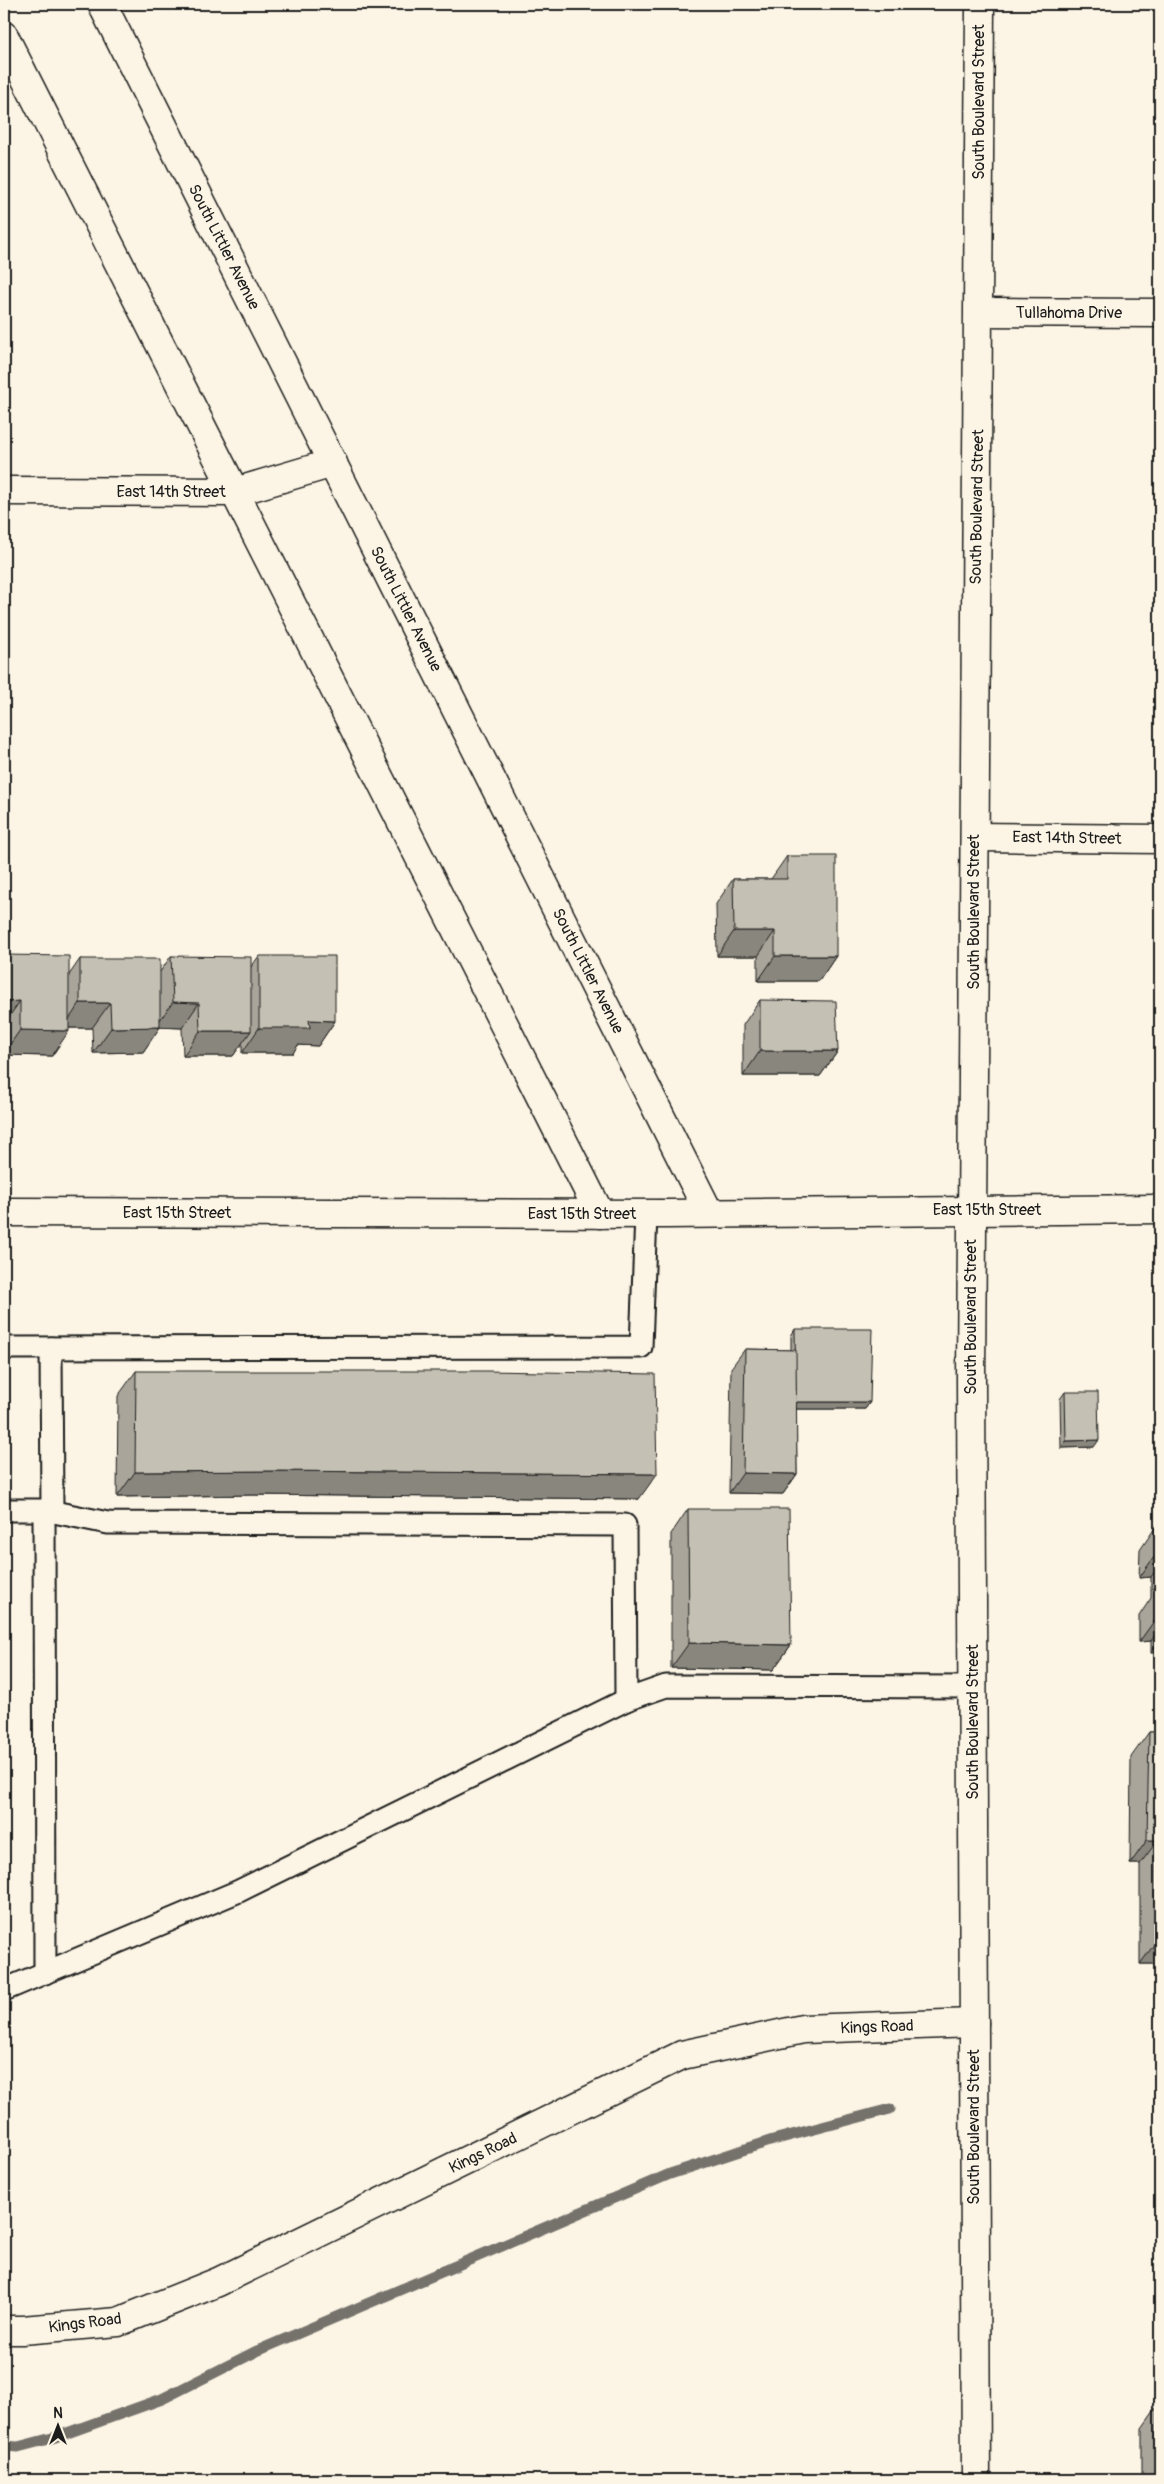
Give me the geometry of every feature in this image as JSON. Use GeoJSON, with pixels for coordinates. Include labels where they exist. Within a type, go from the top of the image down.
{"type":"FeatureCollection","features":[{"type":"Feature","properties":{"kind":"street","name":"South Littler Avenue"},"geometry":{"type":"LineString","coordinates":[[102,4],[709,1214]]}},
{"type":"Feature","properties":{"kind":"street","name":"South Boulevard Street"},"geometry":{"type":"LineString","coordinates":[[976,2480],[972,1210],[980,4]]}},
{"type":"Feature","properties":{"kind":"street"},"geometry":{"type":"LineString","coordinates":[[4,36],[600,1214]]}},
{"type":"Feature","properties":{"kind":"street","name":"Tullahoma Drive"},"geometry":{"type":"LineString","coordinates":[[979,312],[1160,313]]}},
{"type":"Feature","properties":{"kind":"street","name":"East 14th Street"},"geometry":{"type":"LineString","coordinates":[[4,491],[235,492],[333,463]]}},
{"type":"Feature","properties":{"kind":"street","name":"East 14th Street"},"geometry":{"type":"LineString","coordinates":[[975,837],[1160,839]]}},
{"type":"Feature","properties":{"kind":"street","name":"East 15th Street"},"geometry":{"type":"LineString","coordinates":[[4,1212],[709,1214],[1160,1209]]}},
{"type":"Feature","properties":{"kind":"street","name":"Kings Road"},"geometry":{"type":"LineString","coordinates":[[4,2330],[118,2322],[218,2282],[682,2055],[803,2029],[974,2024]]}},
{"type":"Feature","properties":{"kind":"lane"},"geometry":{"type":"LineString","coordinates":[[4,1348],[642,1347],[646,1214]]}},
{"type":"Feature","properties":{"kind":"lane"},"geometry":{"type":"LineString","coordinates":[[45,1972],[51,1348]]}},
{"type":"Feature","properties":{"kind":"lane"},"geometry":{"type":"LineString","coordinates":[[4,1510],[48,1511],[108,1523],[625,1525],[626,1700]]}},
{"type":"Feature","properties":{"kind":"lane"},"geometry":{"type":"LineString","coordinates":[[4,1990],[239,1890],[626,1700],[666,1686],[974,1687]]}},
{"type":"Feature","properties":{"kind":"building"},"geometry":{"type":"Polygon","coordinates":[[[787,856],[836,856],[836,956],[775,956],[775,931],[734,931],[733,879],[787,879],[787,856]]]}},
{"type":"Feature","properties":{"kind":"building"},"geometry":{"type":"Polygon","coordinates":[[[4,955],[69,956],[69,1031],[20,1030],[20,1001],[4,1002],[4,955]]]}},
{"type":"Feature","properties":{"kind":"building"},"geometry":{"type":"Polygon","coordinates":[[[171,956],[251,957],[251,1031],[200,1031],[199,1003],[173,1002],[171,956]]]}},
{"type":"Feature","properties":{"kind":"building"},"geometry":{"type":"Polygon","coordinates":[[[259,956],[335,956],[335,1021],[309,1020],[310,1028],[259,1028],[259,956]]]}},
{"type":"Feature","properties":{"kind":"building"},"geometry":{"type":"Polygon","coordinates":[[[80,959],[160,959],[160,1027],[111,1028],[110,1003],[80,1003],[80,959]]]}},
{"type":"Feature","properties":{"kind":"building"},"geometry":{"type":"Polygon","coordinates":[[[760,1000],[836,1001],[838,1051],[760,1051],[760,1000]]]}},
{"type":"Feature","properties":{"kind":"building"},"geometry":{"type":"Polygon","coordinates":[[[795,1329],[872,1329],[870,1402],[796,1402],[795,1329]]]}},
{"type":"Feature","properties":{"kind":"building"},"geometry":{"type":"Polygon","coordinates":[[[745,1349],[796,1350],[797,1474],[743,1473],[745,1349]]]}},
{"type":"Feature","properties":{"kind":"building"},"geometry":{"type":"Polygon","coordinates":[[[136,1371],[487,1371],[655,1374],[657,1474],[270,1471],[135,1472],[136,1371]]]}},
{"type":"Feature","properties":{"kind":"building"},"geometry":{"type":"Polygon","coordinates":[[[1065,1392],[1098,1392],[1099,1440],[1066,1441],[1065,1392]]]}},
{"type":"Feature","properties":{"kind":"building"},"geometry":{"type":"Polygon","coordinates":[[[688,1509],[789,1509],[791,1645],[689,1643],[688,1509]]]}},
{"type":"Feature","properties":{"kind":"building"},"geometry":{"type":"Polygon","coordinates":[[[1157,1525],[1160,1525],[1160,1553],[1157,1553],[1157,1525]]]}},
{"type":"Feature","properties":{"kind":"building"},"geometry":{"type":"Polygon","coordinates":[[[1156,1591],[1160,1591],[1160,1617],[1157,1617],[1156,1591]]]}},
{"type":"Feature","properties":{"kind":"building"},"geometry":{"type":"Polygon","coordinates":[[[1149,1732],[1160,1732],[1160,1939],[1158,1939],[1158,1840],[1147,1840],[1149,1732]]]}},
{"type":"Feature","properties":{"kind":"building"},"geometry":{"type":"Polygon","coordinates":[[[1159,2404],[1160,2404],[1160,2480],[1159,2404]]]}},
{"type":"Feature","properties":{"kind":"waterway"},"geometry":{"type":"LineString","coordinates":[[4,2446],[18,2447],[56,2437],[162,2399],[257,2351],[670,2174],[773,2140],[890,2109]]}}]}
